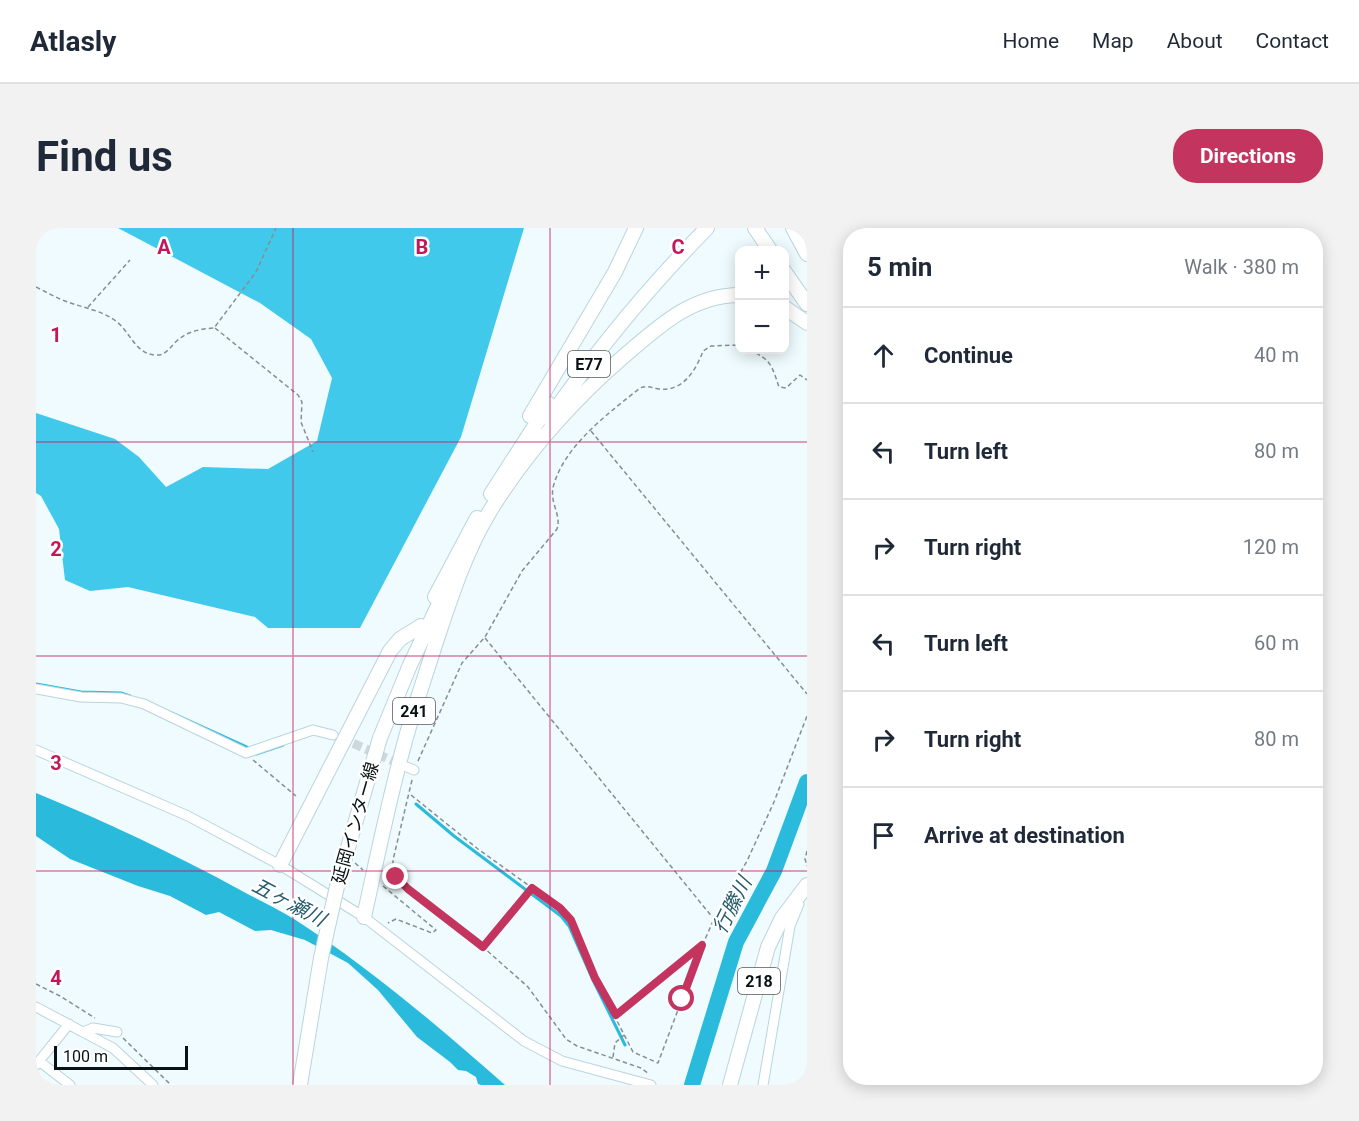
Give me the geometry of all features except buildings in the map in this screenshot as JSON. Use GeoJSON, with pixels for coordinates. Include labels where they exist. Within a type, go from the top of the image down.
{"type":"FeatureCollection","features":[{"type":"Feature","properties":{"kind":"highway"},"geometry":{"type":"LineString","coordinates":[[486,511],[519,435],[615,272],[636,228]]}},
{"type":"Feature","properties":{"kind":"highway","name":"E77"},"geometry":{"type":"LineString","coordinates":[[486,511],[536,422],[577,366],[644,283],[694,228]]}},
{"type":"Feature","properties":{"kind":"highway","name":"E77"},"geometry":{"type":"LineString","coordinates":[[486,511],[563,399],[606,343],[652,287],[706,228]]}},
{"type":"Feature","properties":{"kind":"highway"},"geometry":{"type":"LineString","coordinates":[[652,287],[714,228]]}},
{"type":"Feature","properties":{"kind":"highway"},"geometry":{"type":"LineString","coordinates":[[755,228],[767,246]]}},
{"type":"Feature","properties":{"kind":"highway"},"geometry":{"type":"LineString","coordinates":[[793,228],[807,254]]}},
{"type":"Feature","properties":{"kind":"highway"},"geometry":{"type":"LineString","coordinates":[[802,228],[807,238]]}},
{"type":"Feature","properties":{"kind":"highway"},"geometry":{"type":"LineString","coordinates":[[789,278],[807,304]]}},
{"type":"Feature","properties":{"kind":"highway"},"geometry":{"type":"LineString","coordinates":[[486,511],[547,432],[582,394],[616,363],[659,327],[689,306],[714,298],[735,296]]}},
{"type":"Feature","properties":{"kind":"highway"},"geometry":{"type":"LineString","coordinates":[[789,310],[807,323]]}},
{"type":"Feature","properties":{"kind":"highway","name":"延岡インター線"},"geometry":{"type":"LineString","coordinates":[[300,1085],[321,958],[338,882],[380,738],[421,626],[459,550],[486,511]]}},
{"type":"Feature","properties":{"kind":"highway","name":"延岡インター線"},"geometry":{"type":"LineString","coordinates":[[380,738],[426,629],[486,511]]}},
{"type":"Feature","properties":{"kind":"highway","name":"241"},"geometry":{"type":"LineString","coordinates":[[364,917],[395,781],[418,697],[450,601],[486,511]]}},
{"type":"Feature","properties":{"kind":"highway","name":"241"},"geometry":{"type":"LineString","coordinates":[[280,866],[394,644],[421,626]]}},
{"type":"Feature","properties":{"kind":"highway","name":"218"},"geometry":{"type":"LineString","coordinates":[[730,1085],[768,947],[782,918],[807,885]]}},
{"type":"Feature","properties":{"kind":"street"},"geometry":{"type":"LineString","coordinates":[[36,689],[81,697],[121,698],[144,704],[246,753],[313,730],[333,735]]}},
{"type":"Feature","properties":{"kind":"street"},"geometry":{"type":"LineString","coordinates":[[36,750],[188,816],[280,866],[364,917],[524,1041],[562,1061],[650,1085]]}},
{"type":"Feature","properties":{"kind":"street","name":"218"},"geometry":{"type":"LineString","coordinates":[[763,1085],[790,926],[798,906],[807,896]]}},
{"type":"Feature","properties":{"kind":"street"},"geometry":{"type":"LineString","coordinates":[[36,1007],[113,1048],[153,1085]]}},
{"type":"Feature","properties":{"kind":"street"},"geometry":{"type":"LineString","coordinates":[[69,1024],[38,1063],[70,1085]]}},
{"type":"Feature","properties":{"kind":"street"},"geometry":{"type":"LineString","coordinates":[[83,1032],[93,1028],[117,1032]]}},
{"type":"Feature","properties":{"kind":"path"},"geometry":{"type":"LineString","coordinates":[[36,287],[117,322],[147,354],[163,354],[178,339],[188,333],[214,327],[256,272],[276,228]]}},
{"type":"Feature","properties":{"kind":"path"},"geometry":{"type":"LineString","coordinates":[[88,308],[130,260]]}},
{"type":"Feature","properties":{"kind":"path"},"geometry":{"type":"LineString","coordinates":[[214,327],[298,395],[302,402],[301,422],[313,452]]}},
{"type":"Feature","properties":{"kind":"path"},"geometry":{"type":"LineString","coordinates":[[650,1085],[649,1074],[641,1068],[577,1046],[566,1039],[528,987],[483,947],[408,889],[393,871],[393,860],[410,794],[411,769],[462,663],[485,637],[522,571],[557,529],[559,522],[551,499],[554,484],[565,462],[590,430],[640,388],[645,386],[667,389],[682,383],[691,376],[703,351],[711,346],[735,345]]}},
{"type":"Feature","properties":{"kind":"path"},"geometry":{"type":"LineString","coordinates":[[759,354],[771,363],[779,387],[786,388],[800,375],[807,380]]}},
{"type":"Feature","properties":{"kind":"path"},"geometry":{"type":"LineString","coordinates":[[590,430],[807,694]]}},
{"type":"Feature","properties":{"kind":"path"},"geometry":{"type":"LineString","coordinates":[[485,637],[714,918]]}},
{"type":"Feature","properties":{"kind":"path"},"geometry":{"type":"LineString","coordinates":[[410,794],[478,849],[560,908],[571,920],[595,978],[633,1052],[658,1063],[702,945],[774,802],[807,716]]}},
{"type":"Feature","properties":{"kind":"path"},"geometry":{"type":"LineString","coordinates":[[246,753],[296,796]]}},
{"type":"Feature","properties":{"kind":"path"},"geometry":{"type":"LineString","coordinates":[[807,850],[805,859],[807,866]]}},
{"type":"Feature","properties":{"kind":"path"},"geometry":{"type":"LineString","coordinates":[[351,864],[355,863],[363,870]]}},
{"type":"Feature","properties":{"kind":"path"},"geometry":{"type":"LineString","coordinates":[[376,927],[396,920],[432,933],[436,930],[381,885]]}},
{"type":"Feature","properties":{"kind":"path"},"geometry":{"type":"LineString","coordinates":[[483,947],[532,888]]}},
{"type":"Feature","properties":{"kind":"path"},"geometry":{"type":"LineString","coordinates":[[616,1015],[702,945]]}},
{"type":"Feature","properties":{"kind":"path"},"geometry":{"type":"LineString","coordinates":[[612,1058],[615,1043],[624,1034]]}},
{"type":"Feature","properties":{"kind":"shaded area"},"geometry":{"type":"Polygon","coordinates":[[[118,228],[524,228],[461,437],[360,628],[268,628],[255,617],[128,587],[90,591],[65,580],[59,529],[41,496],[36,493],[36,413],[115,439],[139,457],[166,487],[203,467],[268,469],[317,441],[332,378],[311,339],[260,303],[118,228]]]}},
{"type":"Feature","properties":{"kind":"shaded area","name":"五ヶ瀬川"},"geometry":{"type":"Polygon","coordinates":[[[36,793],[166,851],[294,919],[350,957],[403,998],[505,1085],[481,1085],[478,1084],[476,1077],[466,1071],[458,1070],[417,1037],[378,990],[348,963],[305,940],[271,930],[255,931],[219,912],[206,915],[170,896],[70,859],[36,836],[36,793]]]}},
{"type":"Feature","properties":{"kind":"waterway"},"geometry":{"type":"LineString","coordinates":[[36,684],[81,692],[121,693],[130,696]]}},
{"type":"Feature","properties":{"kind":"waterway"},"geometry":{"type":"LineString","coordinates":[[172,713],[247,747]]}},
{"type":"Feature","properties":{"kind":"waterway"},"geometry":{"type":"LineString","coordinates":[[256,754],[283,745]]}},
{"type":"Feature","properties":{"kind":"waterway","name":"行縢川"},"geometry":{"type":"LineString","coordinates":[[692,1085],[736,942],[774,871],[807,782]]}},
{"type":"Feature","properties":{"kind":"waterway"},"geometry":{"type":"LineString","coordinates":[[416,804],[454,836],[561,916],[569,926],[625,1045]]}},
{"type":"Feature","properties":{"kind":"tunnel"},"geometry":{"type":"LineString","coordinates":[[341,738],[402,765]]}},
{"type":"Feature","properties":{"kind":"route"},"geometry":{"type":"LineString","coordinates":[[396,877],[408,889],[483,947],[532,888],[560,908],[571,920],[595,978],[616,1015],[702,945],[682,999]]}}]}
